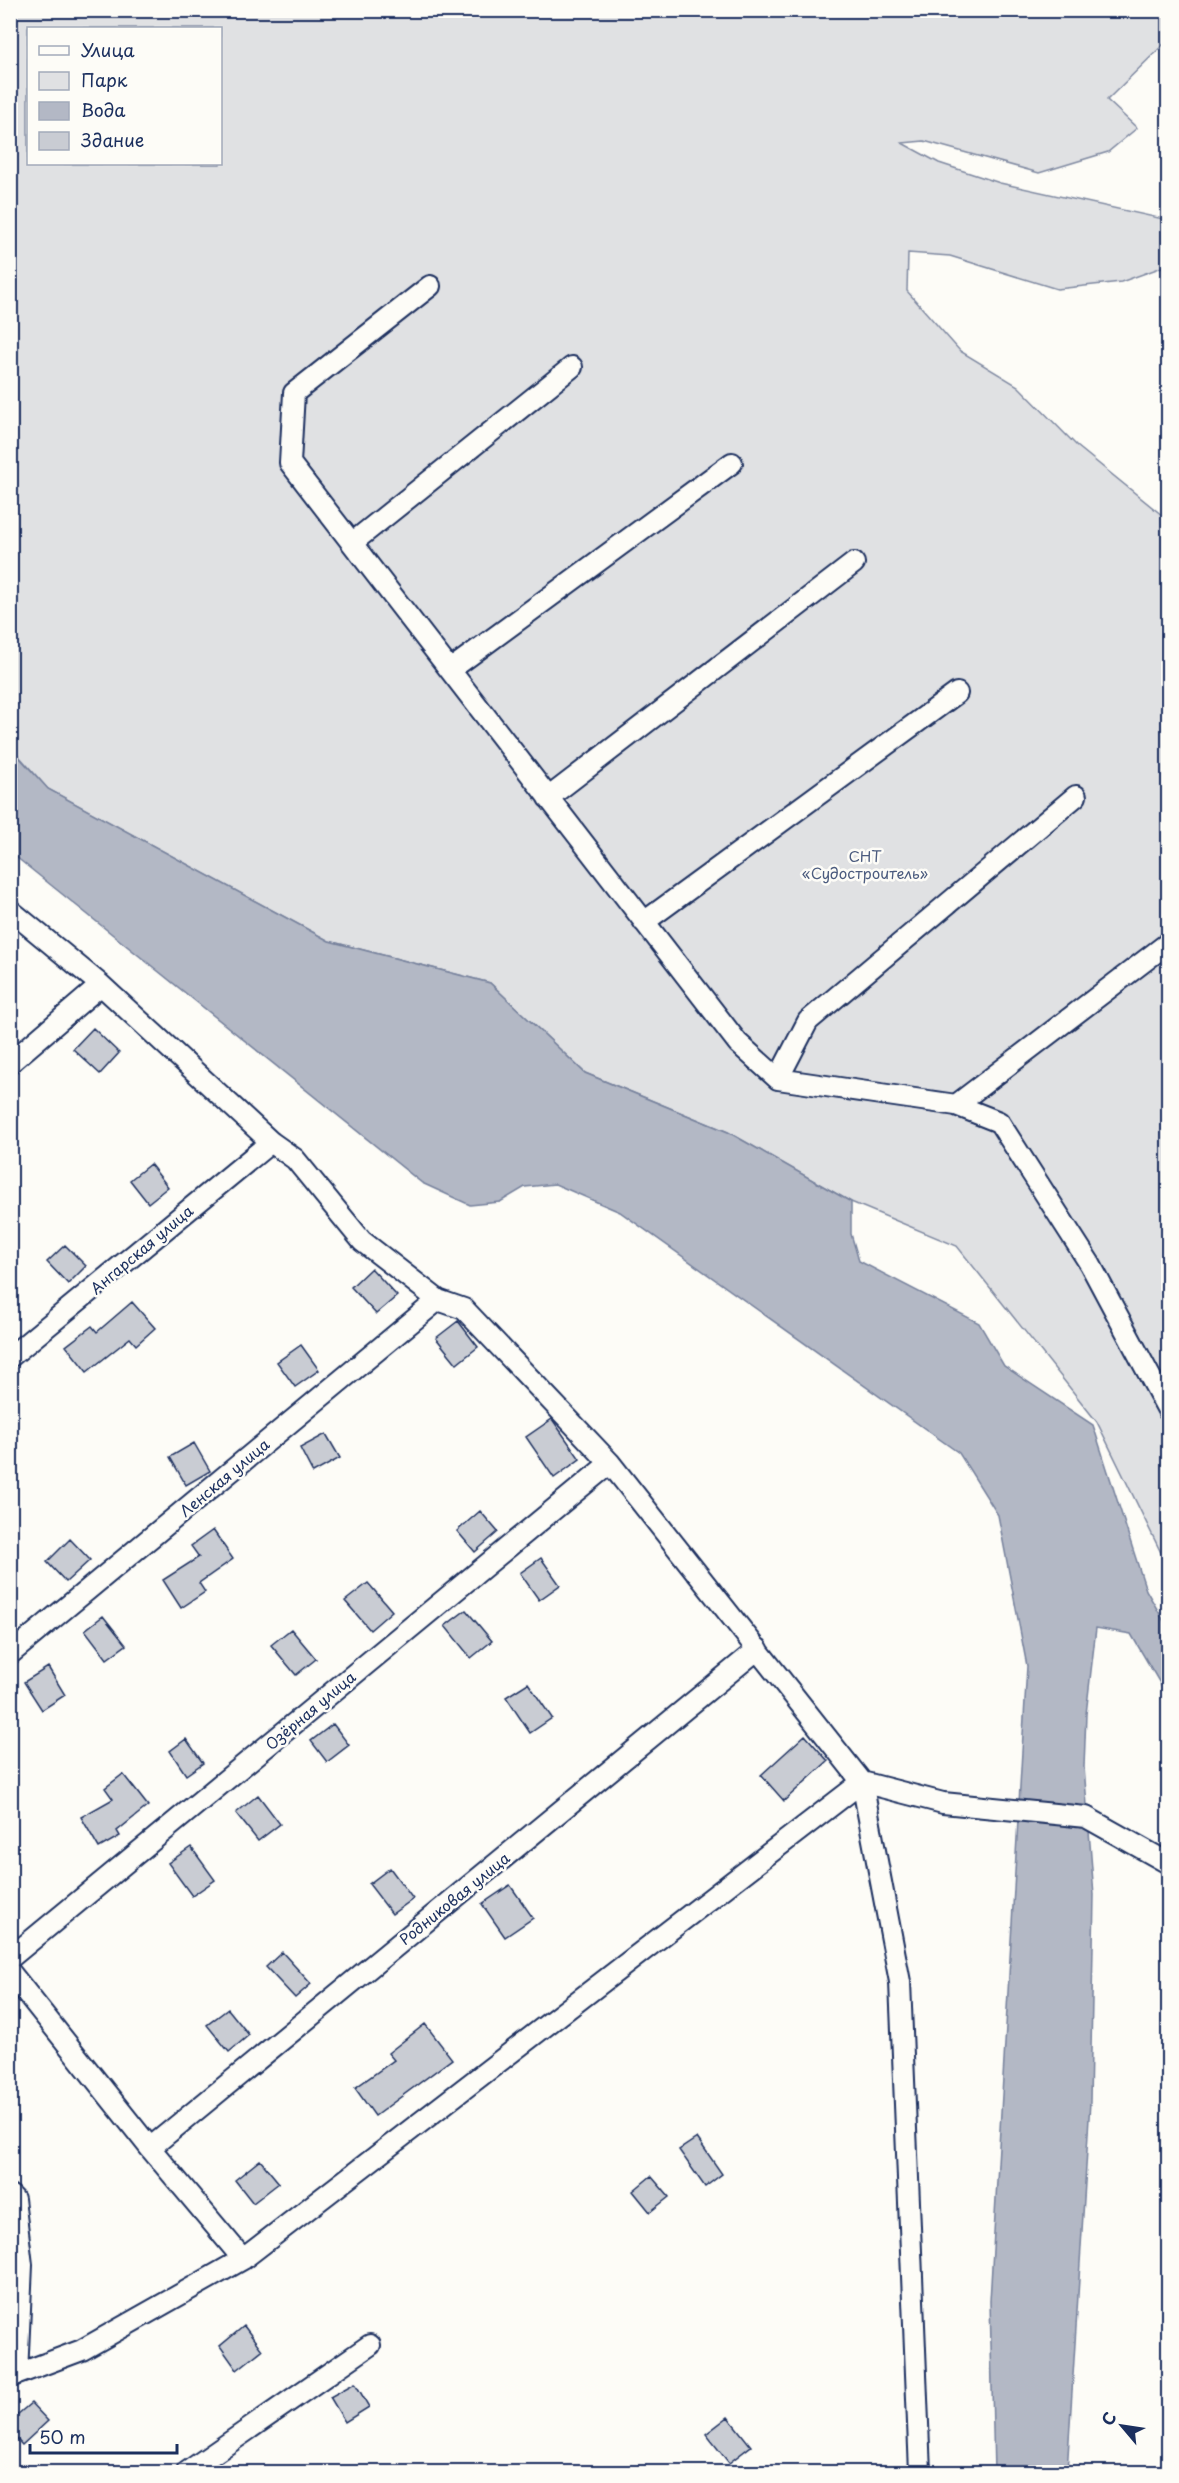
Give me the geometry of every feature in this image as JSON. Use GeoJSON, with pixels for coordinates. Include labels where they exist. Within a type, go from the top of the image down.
{"type":"FeatureCollection","features":[{"type":"Feature","properties":{"kind":"street"},"geometry":{"type":"LineString","coordinates":[[430,286],[294,393],[290,463],[738,1043],[778,1079],[956,1105],[999,1122],[1090,1264],[1168,1410]]}},
{"type":"Feature","properties":{"kind":"street"},"geometry":{"type":"LineString","coordinates":[[352,543],[573,367]]}},
{"type":"Feature","properties":{"kind":"street"},"geometry":{"type":"LineString","coordinates":[[450,670],[732,462]]}},
{"type":"Feature","properties":{"kind":"street"},"geometry":{"type":"LineString","coordinates":[[548,798],[854,563]]}},
{"type":"Feature","properties":{"kind":"street"},"geometry":{"type":"LineString","coordinates":[[644,922],[957,693]]}},
{"type":"Feature","properties":{"kind":"street"},"geometry":{"type":"LineString","coordinates":[[778,1079],[808,1021],[1076,796]]}},
{"type":"Feature","properties":{"kind":"street"},"geometry":{"type":"LineString","coordinates":[[10,909],[101,985],[271,1142],[295,1160],[362,1241],[438,1300],[464,1309],[610,1463],[862,1782],[900,1982],[920,2472]]}},
{"type":"Feature","properties":{"kind":"street"},"geometry":{"type":"LineString","coordinates":[[956,1105],[1168,943]]}},
{"type":"Feature","properties":{"kind":"street"},"geometry":{"type":"LineString","coordinates":[[10,1063],[101,985]]}},
{"type":"Feature","properties":{"kind":"street","name":"Ангарская улица"},"geometry":{"type":"LineString","coordinates":[[10,1357],[271,1142]]}},
{"type":"Feature","properties":{"kind":"street","name":"Ленская улица"},"geometry":{"type":"LineString","coordinates":[[10,1654],[438,1300]]}},
{"type":"Feature","properties":{"kind":"street","name":"Озёрная улица"},"geometry":{"type":"LineString","coordinates":[[10,1958],[610,1463]]}},
{"type":"Feature","properties":{"kind":"street","name":"Родниковая улица"},"geometry":{"type":"LineString","coordinates":[[150,2148],[758,1649]]}},
{"type":"Feature","properties":{"kind":"street"},"geometry":{"type":"LineString","coordinates":[[862,1782],[943,1803],[1086,1816],[1168,1862]]}},
{"type":"Feature","properties":{"kind":"street"},"geometry":{"type":"LineString","coordinates":[[10,2194],[14,2199],[14,2223],[22,2265],[14,2376],[82,2350],[243,2259],[862,1782]]}},
{"type":"Feature","properties":{"kind":"street"},"geometry":{"type":"LineString","coordinates":[[10,1972],[150,2148],[243,2259]]}},
{"type":"Feature","properties":{"kind":"street"},"geometry":{"type":"LineString","coordinates":[[187,2472],[370,2345]]}},
{"type":"Feature","properties":{"kind":"green space","name":"СНТ «Судостроитель»"},"geometry":{"type":"Polygon","coordinates":[[[10,11],[1168,11],[1168,40],[1107,100],[1137,128],[1108,152],[1039,173],[924,141],[902,143],[939,163],[1000,183],[1168,220],[1168,267],[1165,266],[1121,282],[1057,289],[950,256],[908,253],[907,291],[960,351],[1018,386],[1077,446],[1168,520],[1168,1567],[1097,1422],[957,1246],[851,1202],[728,1132],[585,1073],[490,983],[329,941],[48,789],[11,747],[10,11]]]}},
{"type":"Feature","properties":{"kind":"water"},"geometry":{"type":"Polygon","coordinates":[[[10,747],[48,789],[329,941],[490,983],[585,1073],[728,1132],[851,1202],[851,1234],[859,1261],[979,1323],[1004,1366],[1093,1425],[1146,1590],[1168,1628],[1168,1697],[1131,1634],[1096,1628],[1086,1714],[1084,1767],[1094,1895],[1090,2102],[1067,2472],[994,2472],[990,2301],[1027,1666],[998,1515],[959,1453],[620,1212],[555,1184],[525,1187],[500,1202],[470,1205],[422,1183],[11,853],[10,747]]]}},
{"type":"Feature","properties":{"kind":"building"},"geometry":{"type":"Polygon","coordinates":[[[93,1028],[119,1053],[100,1074],[73,1049],[93,1028]]]}},
{"type":"Feature","properties":{"kind":"building"},"geometry":{"type":"Polygon","coordinates":[[[150,1164],[168,1187],[148,1203],[130,1180],[150,1164]]]}},
{"type":"Feature","properties":{"kind":"building"},"geometry":{"type":"Polygon","coordinates":[[[65,1245],[86,1266],[68,1284],[47,1262],[65,1245]]]}},
{"type":"Feature","properties":{"kind":"building"},"geometry":{"type":"Polygon","coordinates":[[[371,1268],[397,1296],[376,1314],[351,1287],[371,1268]]]}},
{"type":"Feature","properties":{"kind":"building"},"geometry":{"type":"Polygon","coordinates":[[[132,1302],[155,1328],[136,1345],[130,1338],[87,1372],[66,1346],[92,1326],[97,1332],[132,1302]]]}},
{"type":"Feature","properties":{"kind":"building"},"geometry":{"type":"Polygon","coordinates":[[[458,1321],[478,1347],[457,1364],[436,1338],[458,1321]]]}},
{"type":"Feature","properties":{"kind":"building"},"geometry":{"type":"Polygon","coordinates":[[[301,1345],[319,1370],[295,1387],[277,1362],[301,1345]]]}},
{"type":"Feature","properties":{"kind":"building"},"geometry":{"type":"Polygon","coordinates":[[[552,1419],[580,1459],[554,1478],[526,1437],[552,1419]]]}},
{"type":"Feature","properties":{"kind":"building"},"geometry":{"type":"Polygon","coordinates":[[[326,1434],[340,1458],[313,1473],[300,1448],[326,1434]]]}},
{"type":"Feature","properties":{"kind":"building"},"geometry":{"type":"Polygon","coordinates":[[[194,1443],[210,1471],[186,1485],[170,1457],[194,1443]]]}},
{"type":"Feature","properties":{"kind":"building"},"geometry":{"type":"Polygon","coordinates":[[[480,1511],[498,1532],[475,1552],[457,1531],[480,1511]]]}},
{"type":"Feature","properties":{"kind":"building"},"geometry":{"type":"Polygon","coordinates":[[[213,1530],[233,1559],[199,1583],[205,1592],[181,1608],[163,1580],[199,1557],[191,1546],[213,1530]]]}},
{"type":"Feature","properties":{"kind":"building"},"geometry":{"type":"Polygon","coordinates":[[[70,1539],[90,1560],[66,1582],[47,1562],[70,1539]]]}},
{"type":"Feature","properties":{"kind":"building"},"geometry":{"type":"Polygon","coordinates":[[[541,1558],[560,1585],[539,1600],[520,1573],[541,1558]]]}},
{"type":"Feature","properties":{"kind":"building"},"geometry":{"type":"Polygon","coordinates":[[[368,1583],[392,1611],[370,1630],[345,1601],[368,1583]]]}},
{"type":"Feature","properties":{"kind":"building"},"geometry":{"type":"Polygon","coordinates":[[[466,1610],[492,1641],[471,1658],[445,1626],[466,1610]]]}},
{"type":"Feature","properties":{"kind":"building"},"geometry":{"type":"Polygon","coordinates":[[[103,1616],[126,1645],[107,1659],[85,1630],[103,1616]]]}},
{"type":"Feature","properties":{"kind":"building"},"geometry":{"type":"Polygon","coordinates":[[[291,1629],[316,1659],[296,1675],[271,1645],[291,1629]]]}},
{"type":"Feature","properties":{"kind":"building"},"geometry":{"type":"Polygon","coordinates":[[[48,1667],[65,1695],[42,1710],[24,1682],[48,1667]]]}},
{"type":"Feature","properties":{"kind":"building"},"geometry":{"type":"Polygon","coordinates":[[[528,1683],[552,1718],[530,1733],[506,1697],[528,1683]]]}},
{"type":"Feature","properties":{"kind":"building"},"geometry":{"type":"Polygon","coordinates":[[[333,1724],[349,1745],[327,1762],[311,1741],[333,1724]]]}},
{"type":"Feature","properties":{"kind":"building"},"geometry":{"type":"Polygon","coordinates":[[[805,1735],[828,1761],[784,1801],[761,1775],[805,1735]]]}},
{"type":"Feature","properties":{"kind":"building"},"geometry":{"type":"Polygon","coordinates":[[[186,1739],[203,1763],[186,1775],[170,1751],[186,1739]]]}},
{"type":"Feature","properties":{"kind":"building"},"geometry":{"type":"Polygon","coordinates":[[[123,1774],[148,1806],[117,1831],[120,1836],[99,1848],[81,1817],[113,1799],[105,1788],[123,1774]]]}},
{"type":"Feature","properties":{"kind":"building"},"geometry":{"type":"Polygon","coordinates":[[[258,1795],[280,1824],[258,1841],[236,1813],[258,1795]]]}},
{"type":"Feature","properties":{"kind":"building"},"geometry":{"type":"Polygon","coordinates":[[[191,1847],[215,1880],[192,1896],[168,1863],[191,1847]]]}},
{"type":"Feature","properties":{"kind":"building"},"geometry":{"type":"Polygon","coordinates":[[[390,1868],[413,1899],[392,1914],[369,1884],[390,1868]]]}},
{"type":"Feature","properties":{"kind":"building"},"geometry":{"type":"Polygon","coordinates":[[[510,1885],[533,1918],[505,1937],[482,1904],[510,1885]]]}},
{"type":"Feature","properties":{"kind":"building"},"geometry":{"type":"Polygon","coordinates":[[[282,1952],[311,1984],[295,1998],[266,1967],[282,1952]]]}},
{"type":"Feature","properties":{"kind":"building"},"geometry":{"type":"Polygon","coordinates":[[[228,2009],[249,2035],[229,2052],[207,2025],[228,2009]]]}},
{"type":"Feature","properties":{"kind":"building"},"geometry":{"type":"Polygon","coordinates":[[[425,2024],[452,2059],[375,2116],[355,2088],[394,2060],[388,2053],[425,2024]]]}},
{"type":"Feature","properties":{"kind":"building"},"geometry":{"type":"Polygon","coordinates":[[[697,2138],[722,2174],[705,2187],[679,2150],[697,2138]]]}},
{"type":"Feature","properties":{"kind":"building"},"geometry":{"type":"Polygon","coordinates":[[[260,2160],[279,2183],[253,2203],[235,2180],[260,2160]]]}},
{"type":"Feature","properties":{"kind":"building"},"geometry":{"type":"Polygon","coordinates":[[[651,2176],[669,2197],[650,2212],[633,2191],[651,2176]]]}},
{"type":"Feature","properties":{"kind":"building"},"geometry":{"type":"Polygon","coordinates":[[[244,2326],[262,2350],[237,2370],[220,2346],[244,2326]]]}},
{"type":"Feature","properties":{"kind":"building"},"geometry":{"type":"Polygon","coordinates":[[[355,2383],[369,2407],[345,2422],[330,2397],[355,2383]]]}},
{"type":"Feature","properties":{"kind":"building"},"geometry":{"type":"Polygon","coordinates":[[[31,2403],[48,2421],[22,2445],[10,2432],[10,2421],[31,2403]]]}},
{"type":"Feature","properties":{"kind":"building"},"geometry":{"type":"Polygon","coordinates":[[[728,2417],[751,2446],[729,2463],[706,2434],[728,2417]]]}}]}
